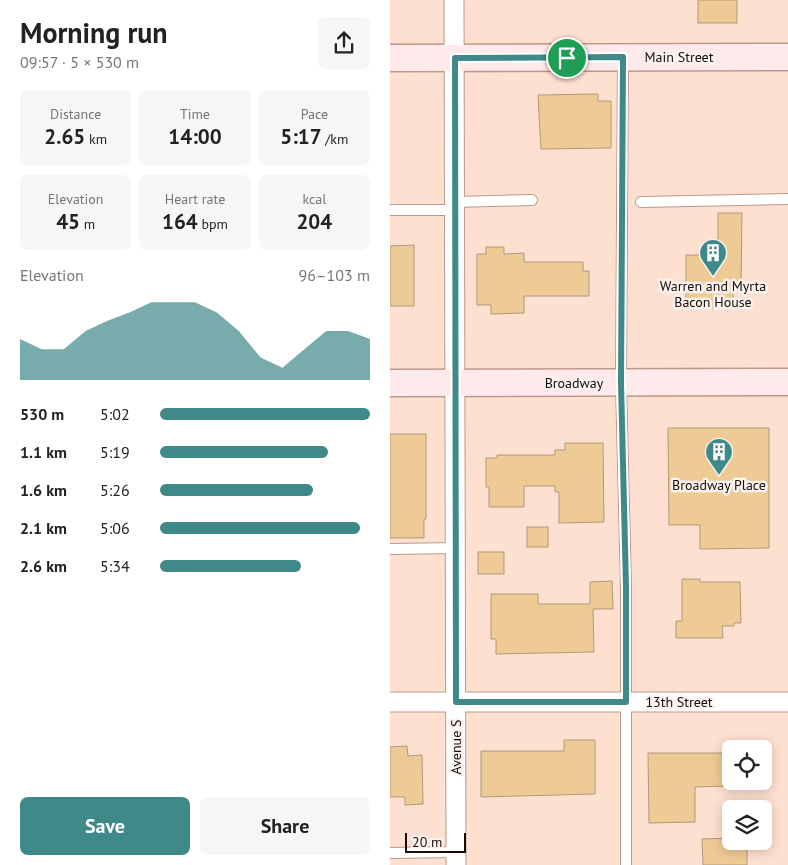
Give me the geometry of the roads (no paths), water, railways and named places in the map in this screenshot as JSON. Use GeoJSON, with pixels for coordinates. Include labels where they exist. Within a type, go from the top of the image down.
{"type":"FeatureCollection","features":[{"type":"Feature","properties":{"kind":"street","name":"Avenue S"},"geometry":{"type":"LineString","coordinates":[[454,0],[456,859]]}},
{"type":"Feature","properties":{"kind":"street","name":"Main Street"},"geometry":{"type":"LineString","coordinates":[[390,58],[788,57]]}},
{"type":"Feature","properties":{"kind":"street","name":"Broadway"},"geometry":{"type":"LineString","coordinates":[[390,383],[788,382]]}},
{"type":"Feature","properties":{"kind":"street","name":"13th Street"},"geometry":{"type":"LineString","coordinates":[[390,702],[788,702]]}},
{"type":"Feature","properties":{"kind":"lane"},"geometry":{"type":"LineString","coordinates":[[623,57],[621,383],[626,587],[626,865]]}},
{"type":"Feature","properties":{"kind":"lane"},"geometry":{"type":"LineString","coordinates":[[641,202],[788,199]]}},
{"type":"Feature","properties":{"kind":"lane"},"geometry":{"type":"LineString","coordinates":[[390,210],[532,200]]}},
{"type":"Feature","properties":{"kind":"lane"},"geometry":{"type":"LineString","coordinates":[[390,548],[456,548]]}},
{"type":"Feature","properties":{"kind":"lane"},"geometry":{"type":"LineString","coordinates":[[390,853],[456,859]]}},
{"type":"Feature","properties":{"kind":"place","name":"Warren and Myrta Bacon House"},"geometry":{"type":"Point","coordinates":[713,277]}},
{"type":"Feature","properties":{"kind":"place","name":"Broadway Place"},"geometry":{"type":"Point","coordinates":[719,476]}}]}
